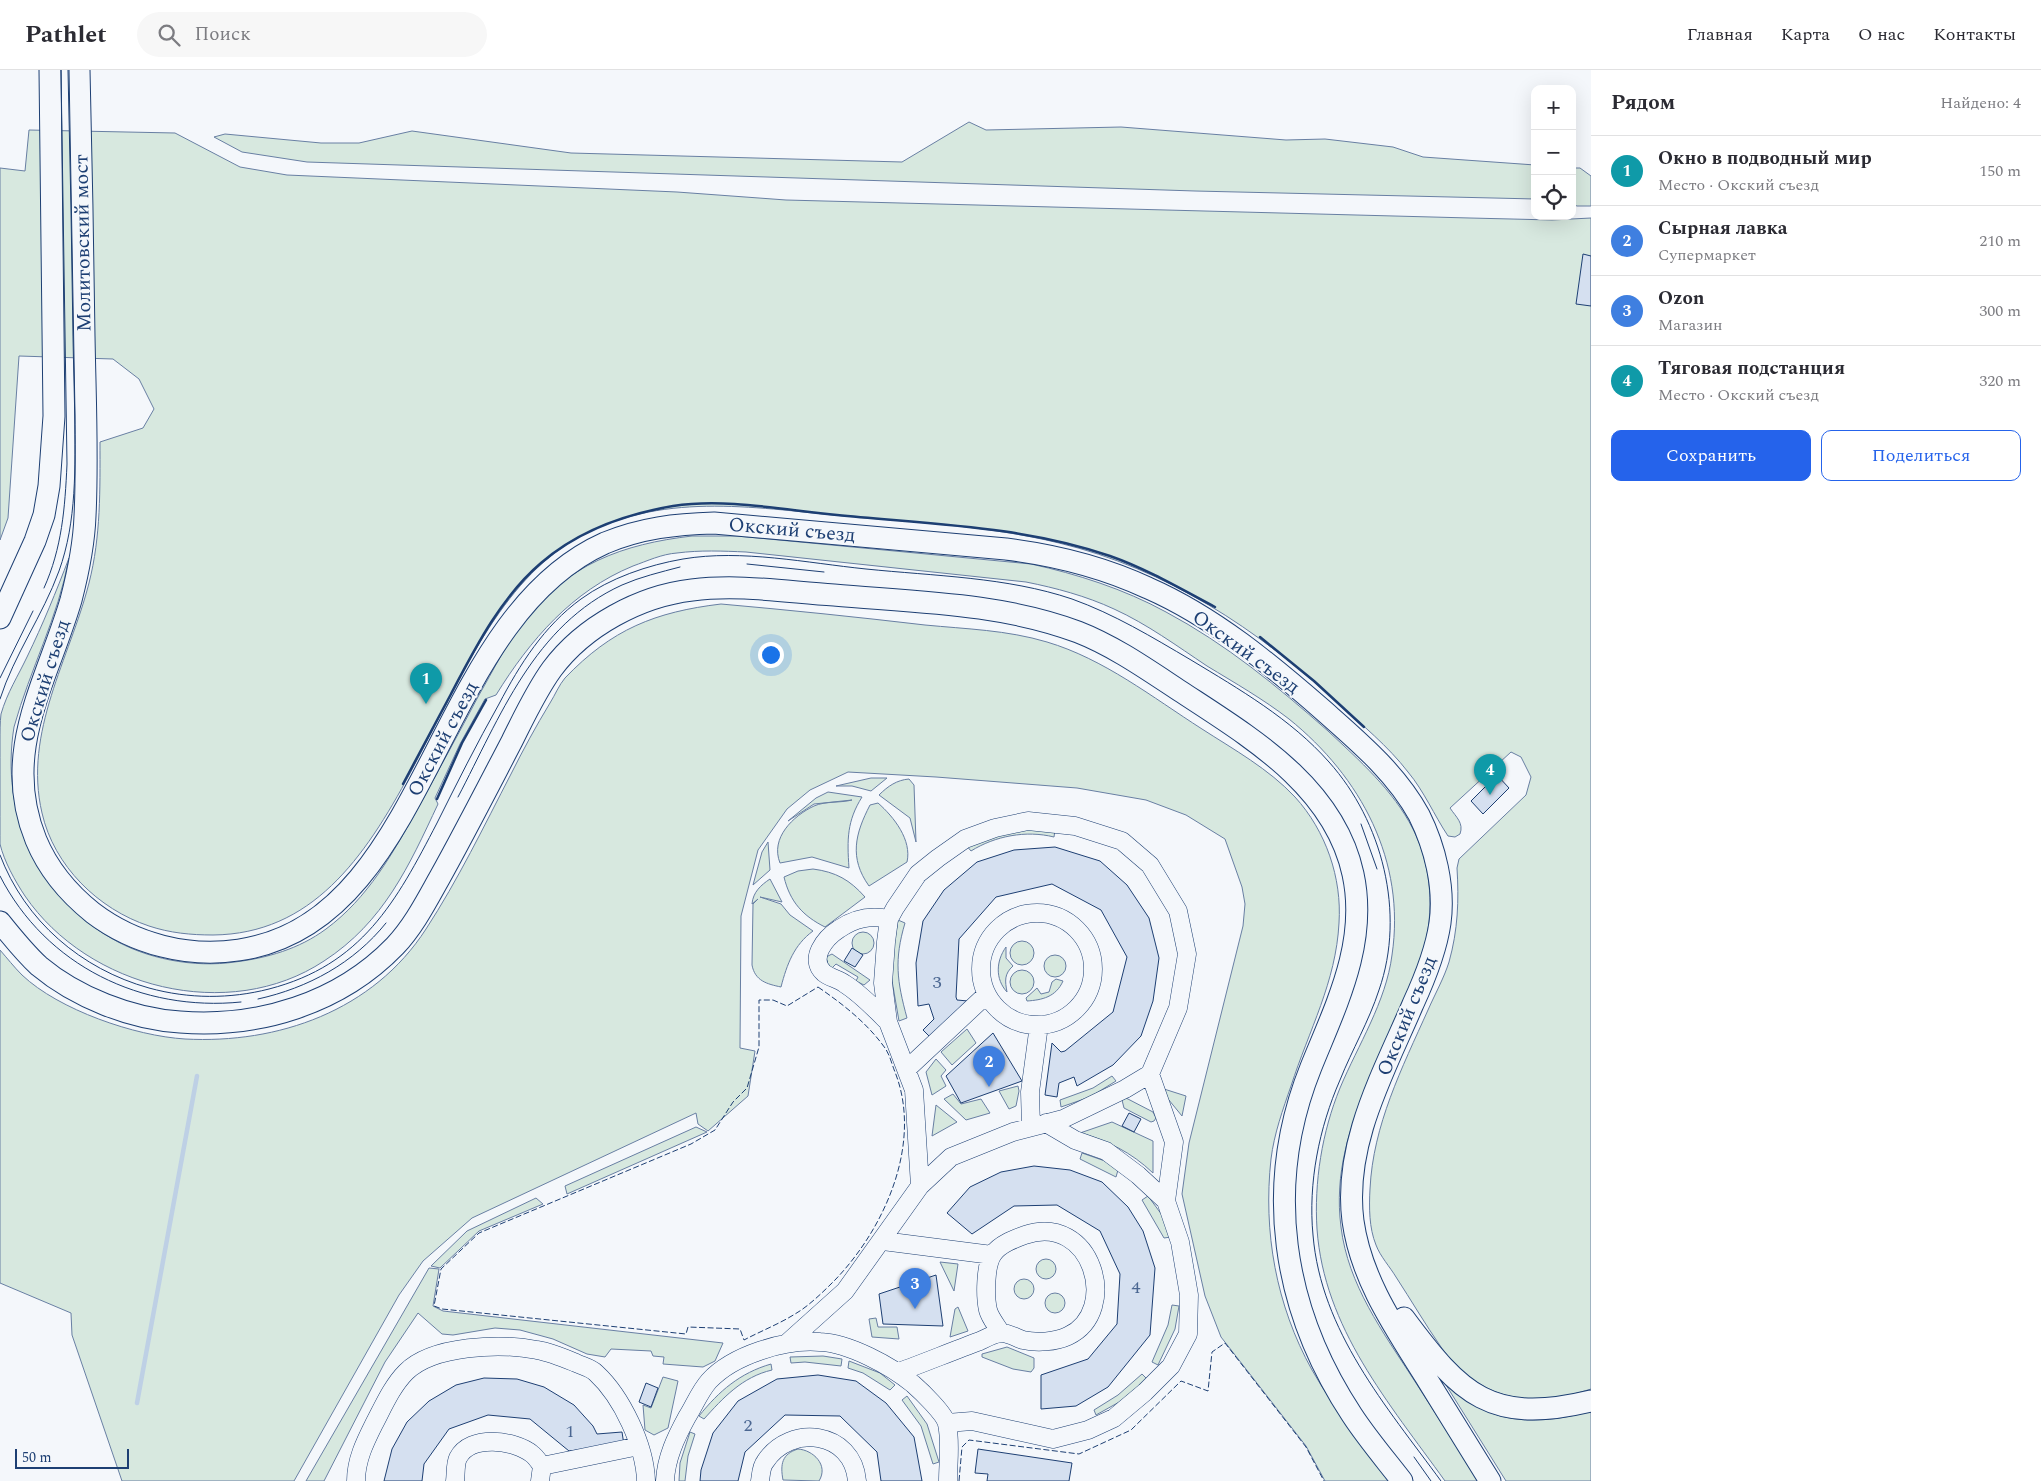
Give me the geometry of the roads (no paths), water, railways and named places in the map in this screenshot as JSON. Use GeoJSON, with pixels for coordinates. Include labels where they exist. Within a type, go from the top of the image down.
{"type":"FeatureCollection","features":[{"type":"Feature","properties":{"kind":"main road","name":"Молитовский мост"},"geometry":{"type":"LineString","coordinates":[[0,618],[35,541],[44,514],[49,486],[54,416],[50,70]]}},
{"type":"Feature","properties":{"kind":"main road","name":"Молитовский мост"},"geometry":{"type":"LineString","coordinates":[[79,70],[86,416]]}},
{"type":"Feature","properties":{"kind":"main road","name":"Окский съезд"},"geometry":{"type":"LineString","coordinates":[[86,416],[85,524],[80,559],[70,601],[34,703],[24,742],[22,774],[24,803],[38,846],[50,868],[72,895],[100,918],[136,938],[172,948],[217,952],[239,950],[260,945],[281,939],[304,927],[337,904],[379,852],[494,646],[517,612],[542,585],[570,563],[620,537],[672,524],[714,523],[1046,554],[1097,569],[1147,587],[1193,611],[1249,649],[1366,748],[1399,786],[1418,814],[1437,863],[1441,889],[1441,921],[1430,966],[1365,1119],[1356,1152],[1352,1199],[1356,1236],[1369,1278],[1390,1318],[1490,1481]]}},
{"type":"Feature","properties":{"kind":"main road"},"geometry":{"type":"LineString","coordinates":[[0,922],[36,963],[58,980],[85,996],[126,1011],[162,1021],[202,1024],[244,1021],[285,1012],[322,998],[363,974],[396,945],[414,921],[429,896],[530,706],[554,666],[588,633],[617,615],[652,598],[688,590],[727,587],[972,607],[1030,617],[1082,634],[1136,662],[1247,735],[1300,780],[1335,822],[1353,875],[1357,918],[1352,965],[1303,1088],[1288,1152],[1283,1222],[1292,1283],[1317,1352],[1351,1413],[1402,1481]]}},
{"type":"Feature","properties":{"kind":"main road"},"geometry":{"type":"LineString","coordinates":[[1356,1236],[1376,1276],[1401,1314],[1443,1368],[1461,1384],[1485,1400],[1513,1408],[1545,1410],[1591,1401]]}},
{"type":"Feature","properties":{"kind":"street"},"geometry":{"type":"LineString","coordinates":[[786,1344],[845,1291],[883,1241],[920,1186],[951,1157],[1013,1132],[1072,1115],[1125,1089],[1150,1074],[1178,1008],[1187,954],[1178,911],[1150,865],[1122,840],[1075,826],[1028,821],[995,828],[965,840],[918,874],[889,919],[884,983],[888,1022],[914,1090],[920,1186]]}},
{"type":"Feature","properties":{"kind":"street"},"geometry":{"type":"LineString","coordinates":[[1037,912],[1056,916],[1072,925],[1084,939],[1091,955],[1093,973],[1089,991],[1079,1006],[1066,1018],[1049,1024],[1039,1025],[1014,1021],[998,1010],[986,995],[981,976],[981,957],[988,940],[1001,925],[1018,916],[1037,912]]}},
{"type":"Feature","properties":{"kind":"street"},"geometry":{"type":"LineString","coordinates":[[888,1022],[844,983],[826,974],[818,966],[817,955],[822,945],[837,930],[857,919],[875,916],[889,919]]}},
{"type":"Feature","properties":{"kind":"street"},"geometry":{"type":"LineString","coordinates":[[907,1069],[986,995]]}},
{"type":"Feature","properties":{"kind":"street"},"geometry":{"type":"LineString","coordinates":[[1038,1125],[1030,1092],[1039,1025]]}},
{"type":"Feature","properties":{"kind":"street"},"geometry":{"type":"LineString","coordinates":[[947,1423],[972,1421],[1053,1439],[1088,1430],[1114,1418],[1145,1392],[1170,1366],[1188,1334],[1189,1296],[1180,1242],[1166,1201],[1174,1142],[1150,1074]]}},
{"type":"Feature","properties":{"kind":"street"},"geometry":{"type":"LineString","coordinates":[[1038,1125],[1106,1151],[1138,1175],[1166,1201]]}},
{"type":"Feature","properties":{"kind":"street"},"geometry":{"type":"LineString","coordinates":[[899,1372],[1002,1333],[1025,1340],[1048,1342],[1069,1336],[1087,1320],[1095,1298],[1095,1274],[1083,1249],[1061,1234],[1035,1232],[1011,1240],[992,1255],[985,1286],[988,1311],[1002,1333]]}},
{"type":"Feature","properties":{"kind":"street"},"geometry":{"type":"LineString","coordinates":[[883,1241],[992,1255]]}},
{"type":"Feature","properties":{"kind":"street"},"geometry":{"type":"LineString","coordinates":[[665,1481],[670,1454],[683,1425],[709,1381],[746,1355],[786,1344],[821,1342],[847,1348],[899,1372],[922,1392],[947,1423],[948,1481]]}},
{"type":"Feature","properties":{"kind":"street"},"geometry":{"type":"LineString","coordinates":[[356,1481],[356,1471],[363,1446],[385,1402],[406,1372],[424,1360],[441,1355],[478,1347],[509,1346],[538,1350],[595,1372],[617,1397],[642,1453],[646,1481]]}},
{"type":"Feature","properties":{"kind":"street"},"geometry":{"type":"LineString","coordinates":[[760,1481],[764,1463],[779,1447],[796,1440],[815,1437],[829,1440],[841,1447],[849,1456],[857,1481]]}},
{"type":"Feature","properties":{"kind":"street"},"geometry":{"type":"LineString","coordinates":[[455,1481],[458,1458],[469,1448],[484,1442],[501,1442],[518,1446],[533,1454],[540,1474],[642,1453],[670,1454]]}},
{"type":"Feature","properties":{"kind":"waterway"},"geometry":{"type":"LineString","coordinates":[[137,1403],[197,1076]]}},
{"type":"Feature","properties":{"kind":"tram line"},"geometry":{"type":"LineString","coordinates":[[44,588],[55,558],[62,527],[67,464],[61,70]]}},
{"type":"Feature","properties":{"kind":"tram line"},"geometry":{"type":"LineString","coordinates":[[0,699],[13,667],[59,571],[65,552],[72,513],[75,474],[75,415],[69,70]]}},
{"type":"Feature","properties":{"kind":"tram line"},"geometry":{"type":"LineString","coordinates":[[0,855],[24,901],[40,921],[58,939],[79,955],[124,980],[164,992],[194,996],[239,995],[269,989],[301,978],[329,964],[352,947],[372,927],[407,879],[475,748],[524,660],[556,621],[581,599],[604,585],[630,573],[683,559],[705,556],[751,556],[996,582],[1047,592],[1088,605],[1133,626],[1209,671],[1281,718],[1314,746],[1329,762],[1363,812],[1375,840],[1384,869],[1389,900],[1390,930],[1387,961],[1375,1002],[1326,1117],[1314,1176],[1312,1196],[1313,1235],[1319,1270],[1329,1303],[1359,1366],[1378,1396],[1441,1481]]}},
{"type":"Feature","properties":{"kind":"tram line"},"geometry":{"type":"LineString","coordinates":[[747,564],[824,572]]}},
{"type":"Feature","properties":{"kind":"tram line"},"geometry":{"type":"LineString","coordinates":[[458,797],[505,705],[523,676],[565,624],[591,602],[622,585],[680,567]]}},
{"type":"Feature","properties":{"kind":"tram line"},"geometry":{"type":"LineString","coordinates":[[0,678],[33,611]]}},
{"type":"Feature","properties":{"kind":"tram line"},"geometry":{"type":"LineString","coordinates":[[1361,824],[1377,869]]}},
{"type":"Feature","properties":{"kind":"tram line"},"geometry":{"type":"LineString","coordinates":[[0,876],[20,908],[43,935],[70,958],[101,976],[133,990],[168,999],[204,1003],[241,1002]]}},
{"type":"Feature","properties":{"kind":"tram line"},"geometry":{"type":"LineString","coordinates":[[258,999],[295,988],[329,972],[360,950],[386,923]]}},
{"type":"Feature","properties":{"kind":"tram line"},"geometry":{"type":"LineString","coordinates":[[1414,1457],[1431,1481]]}},
{"type":"Feature","properties":{"kind":"place","name":"Окно в подводный мир"},"geometry":{"type":"Point","coordinates":[426,704]}},
{"type":"Feature","properties":{"kind":"place","name":"Тяговая подстанция"},"geometry":{"type":"Point","coordinates":[1490,795]}},
{"type":"Feature","properties":{"kind":"place","name":"Сырная лавка"},"geometry":{"type":"Point","coordinates":[989,1087]}},
{"type":"Feature","properties":{"kind":"place","name":"Ozon"},"geometry":{"type":"Point","coordinates":[915,1309]}}]}
